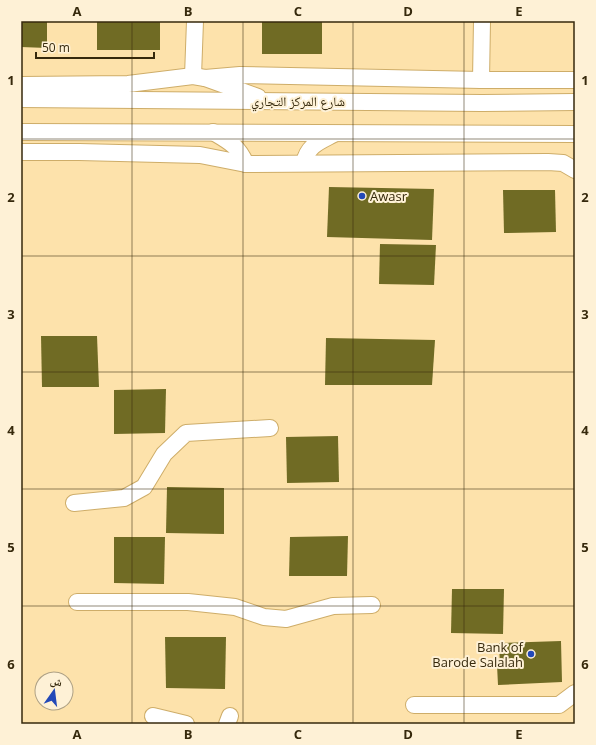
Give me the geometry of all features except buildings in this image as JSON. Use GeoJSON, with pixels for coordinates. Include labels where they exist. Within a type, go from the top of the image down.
{"type":"FeatureCollection","features":[{"type":"Feature","properties":{"kind":"street"},"geometry":{"type":"LineString","coordinates":[[195,21],[199,77]]}},
{"type":"Feature","properties":{"kind":"street"},"geometry":{"type":"LineString","coordinates":[[481,80],[482,21]]}},
{"type":"Feature","properties":{"kind":"street"},"geometry":{"type":"LineString","coordinates":[[21,85],[128,84],[199,77],[240,75],[481,80],[575,80]]}},
{"type":"Feature","properties":{"kind":"street"},"geometry":{"type":"LineString","coordinates":[[199,77],[270,101]]}},
{"type":"Feature","properties":{"kind":"street","name":"شارع المركز التجاري"},"geometry":{"type":"LineString","coordinates":[[21,100],[482,103],[575,102]]}},
{"type":"Feature","properties":{"kind":"street"},"geometry":{"type":"LineString","coordinates":[[21,132],[213,132],[572,136]]}},
{"type":"Feature","properties":{"kind":"street"},"geometry":{"type":"LineString","coordinates":[[213,132],[237,148],[241,152],[246,164]]}},
{"type":"Feature","properties":{"kind":"street"},"geometry":{"type":"LineString","coordinates":[[304,163],[306,154],[312,146],[335,133]]}},
{"type":"Feature","properties":{"kind":"street"},"geometry":{"type":"LineString","coordinates":[[21,152],[200,155],[246,164],[548,162],[563,163],[575,170]]}},
{"type":"Feature","properties":{"kind":"street"},"geometry":{"type":"LineString","coordinates":[[74,504],[124,498],[144,487],[164,454],[186,433],[270,428]]}},
{"type":"Feature","properties":{"kind":"street"},"geometry":{"type":"LineString","coordinates":[[77,602],[188,602],[235,607],[264,617],[286,619],[333,606],[372,605]]}},
{"type":"Feature","properties":{"kind":"street"},"geometry":{"type":"LineString","coordinates":[[414,705],[559,705],[575,693]]}},
{"type":"Feature","properties":{"kind":"street"},"geometry":{"type":"LineString","coordinates":[[153,716],[186,724]]}},
{"type":"Feature","properties":{"kind":"place","name":"Awasr"},"geometry":{"type":"Point","coordinates":[362,196]}},
{"type":"Feature","properties":{"kind":"place","name":"Bank of Barode Salalah"},"geometry":{"type":"Point","coordinates":[531,654]}}]}
